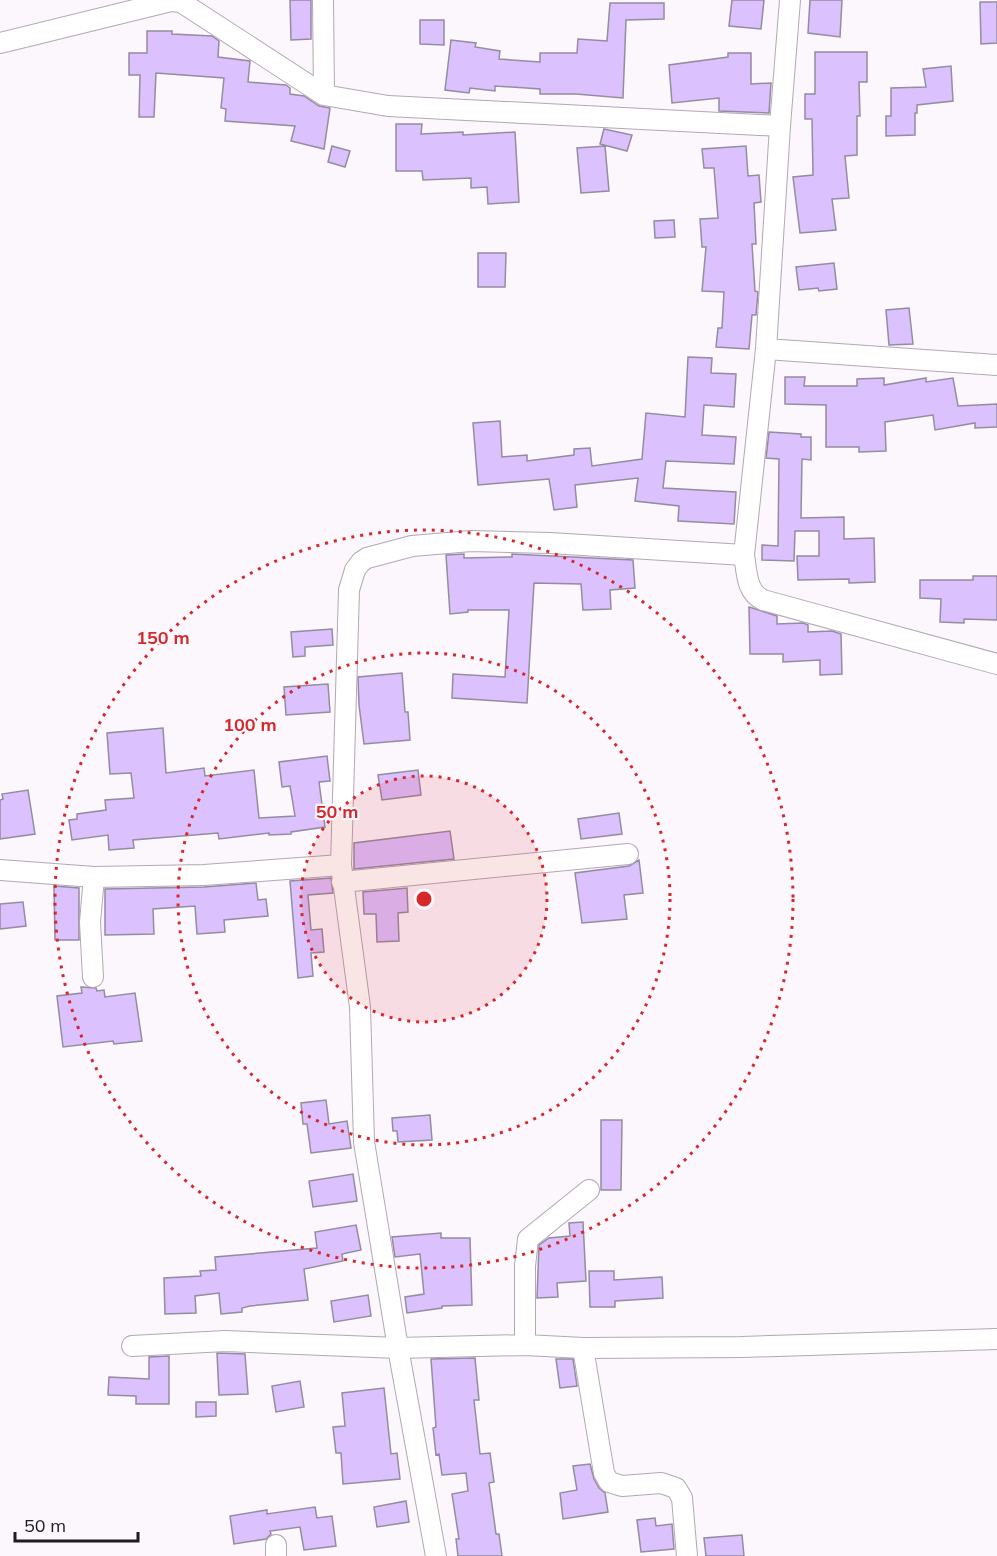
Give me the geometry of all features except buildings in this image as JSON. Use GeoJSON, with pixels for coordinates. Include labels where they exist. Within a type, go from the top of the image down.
{"type":"FeatureCollection","features":[{"type":"Feature","properties":{"kind":"street"},"geometry":{"type":"LineString","coordinates":[[323,0],[324,95]]}},
{"type":"Feature","properties":{"kind":"street"},"geometry":{"type":"LineString","coordinates":[[790,0],[766,350],[744,555],[750,589],[755,596],[763,600],[997,664]]}},
{"type":"Feature","properties":{"kind":"street"},"geometry":{"type":"LineString","coordinates":[[0,43],[171,1],[181,2],[324,95],[388,106],[780,126]]}},
{"type":"Feature","properties":{"kind":"street"},"geometry":{"type":"LineString","coordinates":[[766,350],[997,365]]}},
{"type":"Feature","properties":{"kind":"street"},"geometry":{"type":"LineString","coordinates":[[436,1556],[364,1142],[360,1007],[341,874],[349,590],[355,570],[361,562],[368,558],[412,546],[471,541],[550,543],[744,555]]}},
{"type":"Feature","properties":{"kind":"street"},"geometry":{"type":"LineString","coordinates":[[0,870],[94,877],[341,874],[628,854]]}},
{"type":"Feature","properties":{"kind":"street"},"geometry":{"type":"LineString","coordinates":[[93,976],[90,922],[94,877]]}},
{"type":"Feature","properties":{"kind":"street"},"geometry":{"type":"LineString","coordinates":[[525,1345],[525,1266],[528,1239],[589,1190]]}},
{"type":"Feature","properties":{"kind":"street"},"geometry":{"type":"LineString","coordinates":[[132,1346],[225,1341],[398,1348],[525,1345],[583,1348],[742,1347],[997,1339]]}},
{"type":"Feature","properties":{"kind":"street"},"geometry":{"type":"LineString","coordinates":[[583,1348],[604,1473],[609,1482],[622,1486],[662,1484],[676,1488],[682,1498],[687,1556]]}}]}
